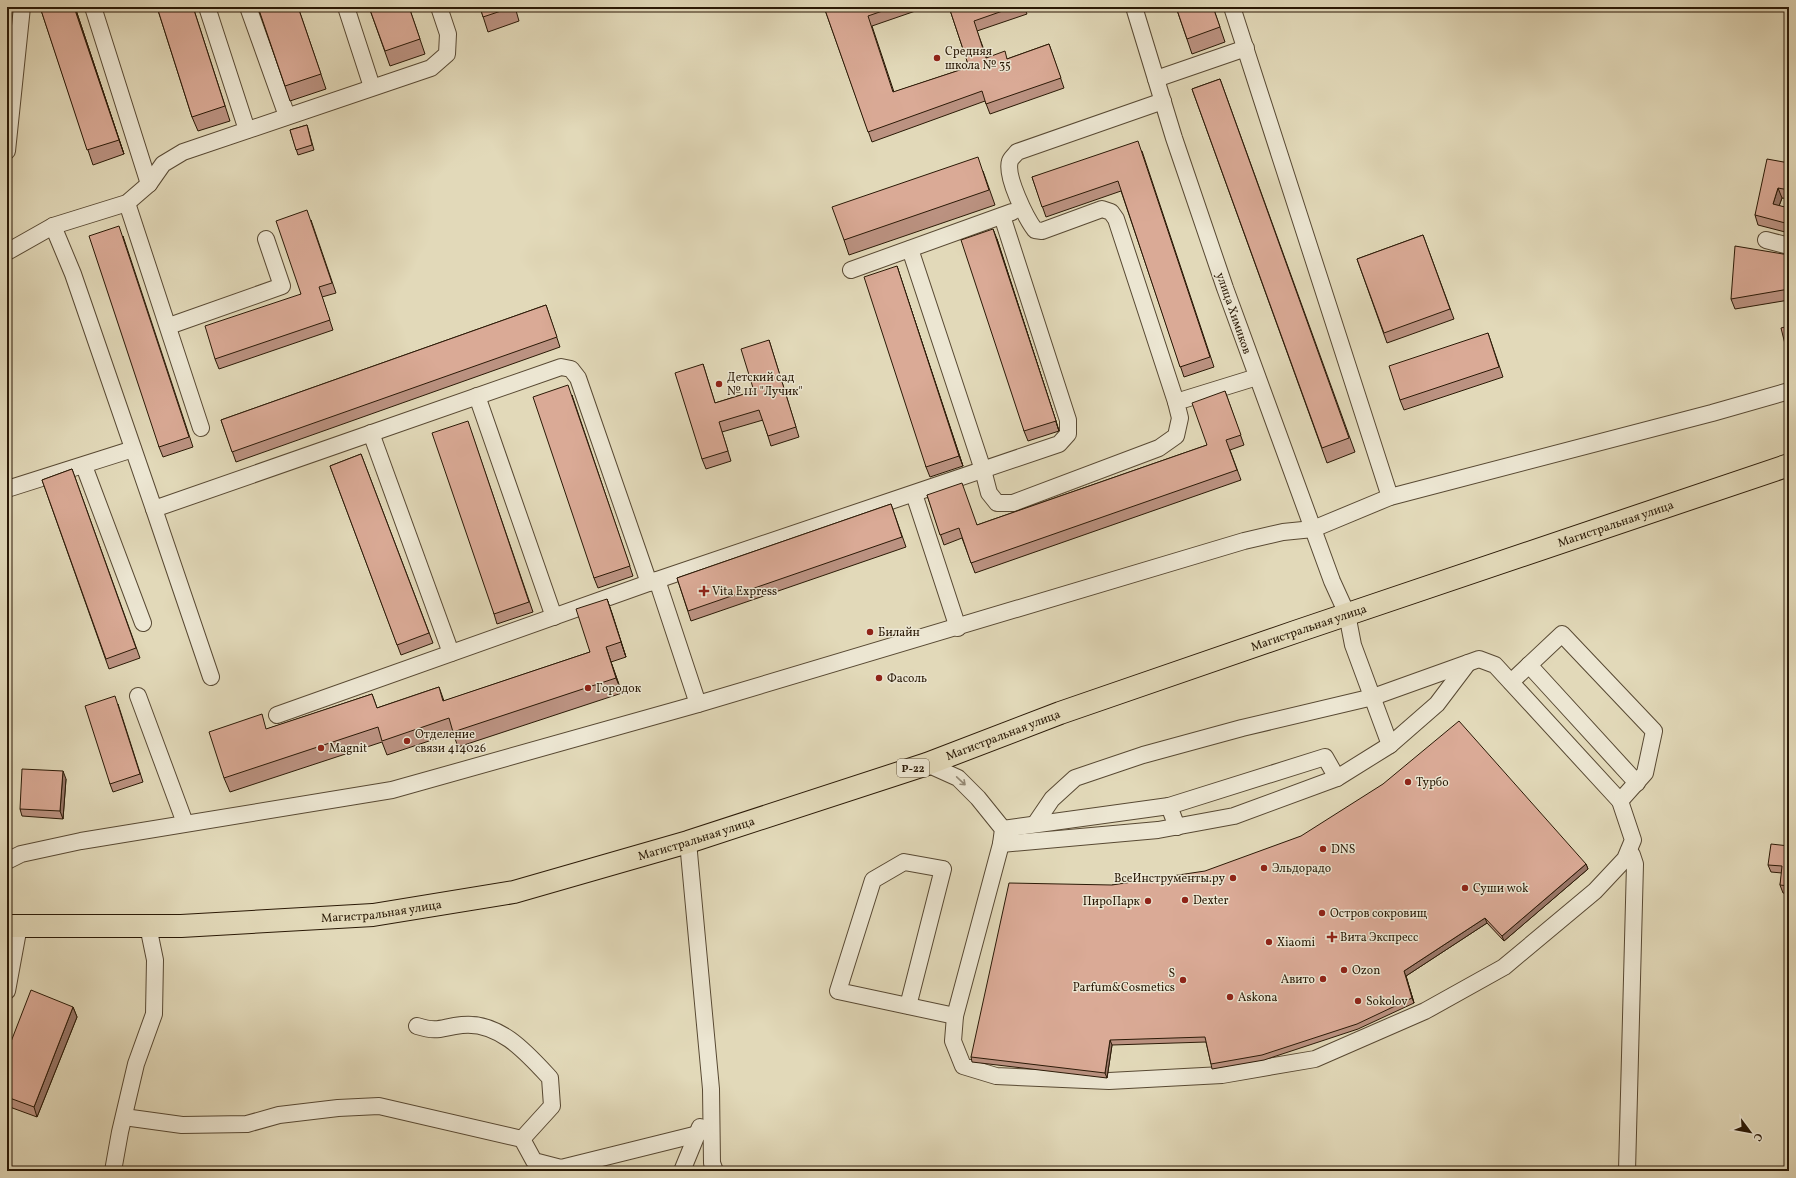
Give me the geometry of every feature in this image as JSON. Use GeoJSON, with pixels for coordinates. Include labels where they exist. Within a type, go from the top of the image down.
{"type":"FeatureCollection","features":[{"type":"Feature","properties":{"kind":"highway","name":"Магистральная улица"},"geometry":{"type":"LineString","coordinates":[[13,926],[181,926],[374,915],[514,892],[688,842],[927,764],[1060,713],[1347,614],[1789,465]]}},
{"type":"Feature","properties":{"kind":"street"},"geometry":{"type":"LineString","coordinates":[[7,151],[22,7]]}},
{"type":"Feature","properties":{"kind":"street"},"geometry":{"type":"LineString","coordinates":[[93,7],[149,184]]}},
{"type":"Feature","properties":{"kind":"street"},"geometry":{"type":"LineString","coordinates":[[207,7],[247,130]]}},
{"type":"Feature","properties":{"kind":"street"},"geometry":{"type":"LineString","coordinates":[[248,7],[287,116]]}},
{"type":"Feature","properties":{"kind":"street"},"geometry":{"type":"LineString","coordinates":[[346,7],[372,87]]}},
{"type":"Feature","properties":{"kind":"street"},"geometry":{"type":"LineString","coordinates":[[7,252],[53,226],[127,203],[149,184],[163,164],[183,152],[431,68],[447,54],[448,34],[439,7]]}},
{"type":"Feature","properties":{"kind":"street","name":"улица Химиков"},"geometry":{"type":"LineString","coordinates":[[1134,7],[1174,138],[1256,377],[1332,581],[1347,614],[1353,645],[1390,745]]}},
{"type":"Feature","properties":{"kind":"street"},"geometry":{"type":"LineString","coordinates":[[1232,7],[1390,497]]}},
{"type":"Feature","properties":{"kind":"street"},"geometry":{"type":"LineString","coordinates":[[1156,79],[1246,48]]}},
{"type":"Feature","properties":{"kind":"street"},"geometry":{"type":"LineString","coordinates":[[910,249],[983,470],[989,493],[997,504],[1013,503],[1159,448],[1176,436],[1180,418],[1116,219],[1110,212],[1102,209],[1042,230],[1035,230],[1023,208],[1008,172],[1010,160],[1017,152],[1163,101]]}},
{"type":"Feature","properties":{"kind":"street"},"geometry":{"type":"LineString","coordinates":[[127,203],[169,326],[201,428]]}},
{"type":"Feature","properties":{"kind":"street"},"geometry":{"type":"LineString","coordinates":[[851,270],[1023,208]]}},
{"type":"Feature","properties":{"kind":"street"},"geometry":{"type":"LineString","coordinates":[[277,714],[653,582],[1059,444],[1068,434],[1068,420],[1002,216]]}},
{"type":"Feature","properties":{"kind":"street"},"geometry":{"type":"LineString","coordinates":[[53,226],[73,274],[211,677]]}},
{"type":"Feature","properties":{"kind":"street"},"geometry":{"type":"LineString","coordinates":[[169,326],[282,286],[266,239]]}},
{"type":"Feature","properties":{"kind":"street"},"geometry":{"type":"LineString","coordinates":[[1766,240],[1789,246]]}},
{"type":"Feature","properties":{"kind":"street"},"geometry":{"type":"LineString","coordinates":[[154,509],[560,367],[571,369],[578,378],[698,704]]}},
{"type":"Feature","properties":{"kind":"street"},"geometry":{"type":"LineString","coordinates":[[1176,402],[1256,377]]}},
{"type":"Feature","properties":{"kind":"street"},"geometry":{"type":"LineString","coordinates":[[7,861],[21,854],[81,841],[392,790],[698,704],[958,628],[1244,541],[1283,532],[1313,528],[1390,497],[1705,415],[1789,391]]}},
{"type":"Feature","properties":{"kind":"street"},"geometry":{"type":"LineString","coordinates":[[477,396],[554,617]]}},
{"type":"Feature","properties":{"kind":"street"},"geometry":{"type":"LineString","coordinates":[[370,433],[451,653]]}},
{"type":"Feature","properties":{"kind":"street"},"geometry":{"type":"LineString","coordinates":[[7,490],[133,449]]}},
{"type":"Feature","properties":{"kind":"street"},"geometry":{"type":"LineString","coordinates":[[84,466],[143,623]]}},
{"type":"Feature","properties":{"kind":"street"},"geometry":{"type":"LineString","coordinates":[[914,494],[958,628]]}},
{"type":"Feature","properties":{"kind":"street"},"geometry":{"type":"LineString","coordinates":[[1511,682],[1562,634],[1654,731],[1645,773],[1620,801]]}},
{"type":"Feature","properties":{"kind":"street"},"geometry":{"type":"LineString","coordinates":[[1000,830],[955,1016],[953,1041],[963,1066],[996,1076],[1124,1081],[1222,1075],[1315,1059],[1425,1011],[1504,968],[1595,891],[1625,859],[1633,840],[1620,801],[1495,665],[1479,659],[1373,697],[1242,728],[1150,753],[1076,778],[1052,799],[1035,824]]}},
{"type":"Feature","properties":{"kind":"street"},"geometry":{"type":"LineString","coordinates":[[1000,830],[1158,830],[1234,816],[1337,778],[1390,745],[1437,704],[1468,663]]}},
{"type":"Feature","properties":{"kind":"street"},"geometry":{"type":"LineString","coordinates":[[1529,665],[1637,783]]}},
{"type":"Feature","properties":{"kind":"street"},"geometry":{"type":"LineString","coordinates":[[138,696],[185,823]]}},
{"type":"Feature","properties":{"kind":"street"},"geometry":{"type":"LineString","coordinates":[[1000,830],[1169,806],[1325,758],[1337,778]]}},
{"type":"Feature","properties":{"kind":"street"},"geometry":{"type":"LineString","coordinates":[[927,764],[958,778],[1000,830]]}},
{"type":"Feature","properties":{"kind":"street"},"geometry":{"type":"LineString","coordinates":[[1169,806],[1177,827]]}},
{"type":"Feature","properties":{"kind":"street"},"geometry":{"type":"LineString","coordinates":[[688,842],[711,1089],[712,1163],[715,1171]]}},
{"type":"Feature","properties":{"kind":"street"},"geometry":{"type":"LineString","coordinates":[[1627,1171],[1635,864],[1632,855],[1628,851]]}},
{"type":"Feature","properties":{"kind":"street"},"geometry":{"type":"LineString","coordinates":[[908,1006],[943,868],[904,862],[873,880],[838,991],[908,1006],[955,1016]]}},
{"type":"Feature","properties":{"kind":"street"},"geometry":{"type":"LineString","coordinates":[[7,991],[13,926]]}},
{"type":"Feature","properties":{"kind":"street"},"geometry":{"type":"LineString","coordinates":[[114,1171],[136,1064],[154,1014],[155,960],[148,926]]}},
{"type":"Feature","properties":{"kind":"street"},"geometry":{"type":"LineString","coordinates":[[417,1026],[433,1031],[463,1025],[488,1027],[521,1047],[550,1078],[552,1106],[522,1138]]}},
{"type":"Feature","properties":{"kind":"street"},"geometry":{"type":"LineString","coordinates":[[682,1171],[698,1134],[711,1089]]}},
{"type":"Feature","properties":{"kind":"street"},"geometry":{"type":"LineString","coordinates":[[124,1117],[182,1125],[247,1124],[279,1115],[338,1108],[379,1106],[522,1138],[534,1161],[561,1168],[698,1134]]}},
{"type":"Feature","properties":{"kind":"building"},"geometry":{"type":"Polygon","coordinates":[[[40,7],[74,7],[119,140],[87,150],[40,7]]]}},
{"type":"Feature","properties":{"kind":"building"},"geometry":{"type":"Polygon","coordinates":[[[157,7],[193,7],[225,106],[192,117],[157,7]]]}},
{"type":"Feature","properties":{"kind":"building"},"geometry":{"type":"Polygon","coordinates":[[[258,7],[298,7],[321,74],[285,86],[258,7]]]}},
{"type":"Feature","properties":{"kind":"building"},"geometry":{"type":"Polygon","coordinates":[[[369,7],[409,7],[420,39],[385,51],[369,7]]]}},
{"type":"Feature","properties":{"kind":"building"},"geometry":{"type":"Polygon","coordinates":[[[480,7],[513,7],[483,17],[480,7]]]}},
{"type":"Feature","properties":{"kind":"building"},"geometry":{"type":"Polygon","coordinates":[[[824,7],[894,7],[868,16],[893,92],[969,67],[949,7],[1014,7],[974,21],[986,58],[1005,51],[1007,59],[1049,44],[1061,78],[986,104],[982,91],[868,132],[824,7]]]}},
{"type":"Feature","properties":{"kind":"building"},"geometry":{"type":"Polygon","coordinates":[[[1176,7],[1213,7],[1220,27],[1187,39],[1176,7]]]}},
{"type":"Feature","properties":{"kind":"building"},"geometry":{"type":"Polygon","coordinates":[[[1220,79],[1349,438],[1322,448],[1192,89],[1220,79]]]}},
{"type":"Feature","properties":{"kind":"building"},"geometry":{"type":"Polygon","coordinates":[[[307,125],[312,145],[296,150],[290,130],[307,125]]]}},
{"type":"Feature","properties":{"kind":"building"},"geometry":{"type":"Polygon","coordinates":[[[1138,141],[1210,357],[1180,367],[1118,181],[1042,207],[1032,177],[1138,141]]]}},
{"type":"Feature","properties":{"kind":"building"},"geometry":{"type":"Polygon","coordinates":[[[978,157],[989,190],[844,240],[832,207],[978,157]]]}},
{"type":"Feature","properties":{"kind":"building"},"geometry":{"type":"Polygon","coordinates":[[[1767,159],[1789,163],[1789,190],[1778,188],[1773,204],[1789,208],[1789,224],[1755,215],[1767,159]]]}},
{"type":"Feature","properties":{"kind":"building"},"geometry":{"type":"Polygon","coordinates":[[[307,210],[332,283],[319,287],[330,320],[215,359],[205,326],[301,294],[276,221],[307,210]]]}},
{"type":"Feature","properties":{"kind":"building"},"geometry":{"type":"Polygon","coordinates":[[[119,226],[189,437],[159,447],[89,236],[119,226]]]}},
{"type":"Feature","properties":{"kind":"building"},"geometry":{"type":"Polygon","coordinates":[[[993,229],[1056,421],[1024,431],[961,240],[993,229]]]}},
{"type":"Feature","properties":{"kind":"building"},"geometry":{"type":"Polygon","coordinates":[[[1423,235],[1450,309],[1384,333],[1357,259],[1423,235]]]}},
{"type":"Feature","properties":{"kind":"building"},"geometry":{"type":"Polygon","coordinates":[[[1735,246],[1789,255],[1789,289],[1731,299],[1735,246]]]}},
{"type":"Feature","properties":{"kind":"building"},"geometry":{"type":"Polygon","coordinates":[[[897,266],[959,456],[926,467],[864,277],[897,266]]]}},
{"type":"Feature","properties":{"kind":"building"},"geometry":{"type":"Polygon","coordinates":[[[546,305],[557,337],[232,452],[221,420],[546,305]]]}},
{"type":"Feature","properties":{"kind":"building"},"geometry":{"type":"Polygon","coordinates":[[[1789,326],[1789,343],[1785,344],[1781,328],[1789,326]]]}},
{"type":"Feature","properties":{"kind":"building"},"geometry":{"type":"Polygon","coordinates":[[[1488,333],[1499,367],[1400,400],[1389,366],[1488,333]]]}},
{"type":"Feature","properties":{"kind":"building"},"geometry":{"type":"Polygon","coordinates":[[[769,340],[796,427],[768,436],[759,410],[719,422],[728,451],[702,459],[675,373],[703,364],[715,403],[754,391],[741,349],[769,340]]]}},
{"type":"Feature","properties":{"kind":"building"},"geometry":{"type":"Polygon","coordinates":[[[568,385],[630,566],[594,578],[533,397],[568,385]]]}},
{"type":"Feature","properties":{"kind":"building"},"geometry":{"type":"Polygon","coordinates":[[[1225,391],[1241,435],[1226,440],[1237,470],[971,563],[959,528],[940,535],[927,495],[962,483],[977,525],[1207,445],[1192,403],[1225,391]]]}},
{"type":"Feature","properties":{"kind":"building"},"geometry":{"type":"Polygon","coordinates":[[[468,421],[529,602],[494,614],[432,433],[468,421]]]}},
{"type":"Feature","properties":{"kind":"building"},"geometry":{"type":"Polygon","coordinates":[[[361,454],[429,633],[397,645],[330,466],[361,454]]]}},
{"type":"Feature","properties":{"kind":"building"},"geometry":{"type":"Polygon","coordinates":[[[72,469],[136,648],[106,659],[42,480],[72,469]]]}},
{"type":"Feature","properties":{"kind":"building"},"geometry":{"type":"Polygon","coordinates":[[[891,504],[902,537],[688,611],[677,578],[891,504]]]}},
{"type":"Feature","properties":{"kind":"building"},"geometry":{"type":"Polygon","coordinates":[[[607,599],[621,642],[606,647],[616,678],[453,732],[449,718],[382,741],[378,727],[224,778],[209,732],[262,714],[266,729],[372,694],[377,708],[439,687],[443,701],[590,652],[576,609],[607,599]]]}},
{"type":"Feature","properties":{"kind":"building"},"geometry":{"type":"Polygon","coordinates":[[[115,696],[140,774],[110,784],[85,706],[115,696]]]}},
{"type":"Feature","properties":{"kind":"building"},"geometry":{"type":"Polygon","coordinates":[[[1459,721],[1586,864],[1502,936],[1485,918],[1404,971],[1412,998],[1357,1024],[1262,1055],[1211,1064],[1205,1037],[1110,1040],[1105,1073],[971,1057],[1009,883],[1112,885],[1205,871],[1301,836],[1383,784],[1459,721]]]}},
{"type":"Feature","properties":{"kind":"building"},"geometry":{"type":"Polygon","coordinates":[[[22,769],[63,771],[60,811],[20,809],[22,769]]]}},
{"type":"Feature","properties":{"kind":"building"},"geometry":{"type":"Polygon","coordinates":[[[1771,844],[1789,846],[1789,886],[1780,885],[1782,866],[1768,865],[1771,844]]]}},
{"type":"Feature","properties":{"kind":"building"},"geometry":{"type":"Polygon","coordinates":[[[31,990],[73,1007],[34,1107],[7,1097],[7,1052],[31,990]]]}},
{"type":"Feature","properties":{"kind":"place","name":"Средняя школа № 35"},"geometry":{"type":"Point","coordinates":[937,58]}},
{"type":"Feature","properties":{"kind":"place","name":"Детский сад № 111 \"Лучик\""},"geometry":{"type":"Point","coordinates":[719,384]}},
{"type":"Feature","properties":{"kind":"place","name":"Vita Express"},"geometry":{"type":"Point","coordinates":[704,591]}},
{"type":"Feature","properties":{"kind":"place","name":"Билайн"},"geometry":{"type":"Point","coordinates":[870,632]}},
{"type":"Feature","properties":{"kind":"place","name":"Фасоль"},"geometry":{"type":"Point","coordinates":[879,678]}},
{"type":"Feature","properties":{"kind":"place","name":"Городок"},"geometry":{"type":"Point","coordinates":[588,688]}},
{"type":"Feature","properties":{"kind":"place","name":"Отделение связи 414026"},"geometry":{"type":"Point","coordinates":[407,741]}},
{"type":"Feature","properties":{"kind":"place","name":"Magnit"},"geometry":{"type":"Point","coordinates":[321,748]}},
{"type":"Feature","properties":{"kind":"place","name":"Турбо"},"geometry":{"type":"Point","coordinates":[1408,782]}},
{"type":"Feature","properties":{"kind":"place","name":"DNS"},"geometry":{"type":"Point","coordinates":[1323,849]}},
{"type":"Feature","properties":{"kind":"place","name":"Эльдорадо"},"geometry":{"type":"Point","coordinates":[1264,868]}},
{"type":"Feature","properties":{"kind":"place","name":"ВсеИнструменты.ру"},"geometry":{"type":"Point","coordinates":[1233,878]}},
{"type":"Feature","properties":{"kind":"place","name":"Суши wok"},"geometry":{"type":"Point","coordinates":[1465,888]}},
{"type":"Feature","properties":{"kind":"place","name":"Dexter"},"geometry":{"type":"Point","coordinates":[1185,900]}},
{"type":"Feature","properties":{"kind":"place","name":"ПироПарк"},"geometry":{"type":"Point","coordinates":[1148,901]}},
{"type":"Feature","properties":{"kind":"place","name":"Остров сокровищ"},"geometry":{"type":"Point","coordinates":[1322,913]}},
{"type":"Feature","properties":{"kind":"place","name":"Вита Экспресс"},"geometry":{"type":"Point","coordinates":[1332,937]}},
{"type":"Feature","properties":{"kind":"place","name":"Xiaomi"},"geometry":{"type":"Point","coordinates":[1269,942]}},
{"type":"Feature","properties":{"kind":"place","name":"Ozon"},"geometry":{"type":"Point","coordinates":[1344,970]}},
{"type":"Feature","properties":{"kind":"place","name":"Авито"},"geometry":{"type":"Point","coordinates":[1323,979]}},
{"type":"Feature","properties":{"kind":"place","name":"S Parfum&Cosmetics"},"geometry":{"type":"Point","coordinates":[1183,980]}},
{"type":"Feature","properties":{"kind":"place","name":"Askona"},"geometry":{"type":"Point","coordinates":[1230,997]}},
{"type":"Feature","properties":{"kind":"place","name":"Sokolov"},"geometry":{"type":"Point","coordinates":[1358,1001]}}]}
